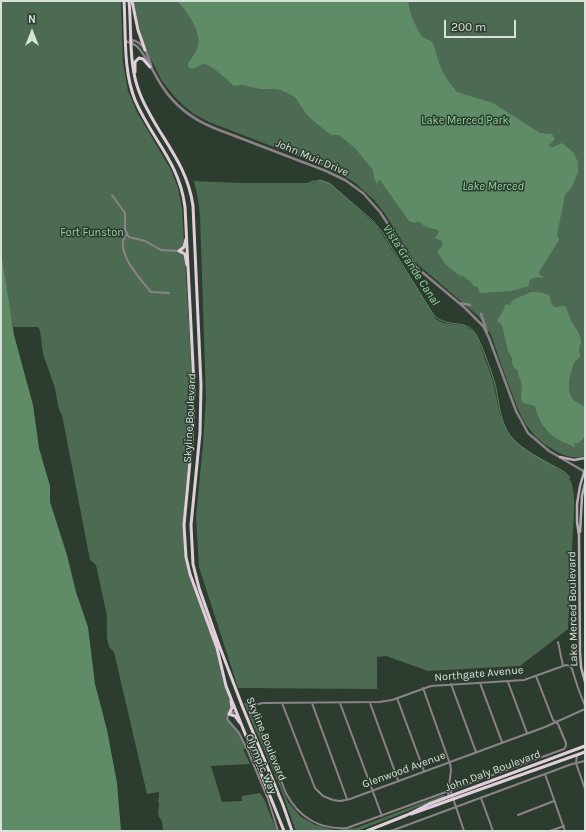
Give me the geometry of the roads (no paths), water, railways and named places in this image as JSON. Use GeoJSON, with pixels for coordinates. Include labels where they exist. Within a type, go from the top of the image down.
{"type":"FeatureCollection","features":[{"type":"Feature","properties":{"kind":"main road","name":"Skyline Boulevard"},"geometry":{"type":"LineString","coordinates":[[124,1],[128,74],[132,90],[140,110],[179,178],[185,202],[194,394],[191,456],[184,525],[185,552],[190,574],[217,648],[229,692],[284,830]]}},
{"type":"Feature","properties":{"kind":"main road","name":"Skyline Boulevard"},"geometry":{"type":"LineString","coordinates":[[131,1],[132,62],[135,78],[146,107],[181,166],[187,180],[192,201],[201,354],[200,433],[191,525],[194,568],[199,588],[235,688],[292,831]]}},
{"type":"Feature","properties":{"kind":"main road"},"geometry":{"type":"LineString","coordinates":[[131,1],[138,30],[145,50]]}},
{"type":"Feature","properties":{"kind":"main road"},"geometry":{"type":"LineString","coordinates":[[135,78],[135,63],[137,59],[142,58],[150,67]]}},
{"type":"Feature","properties":{"kind":"main road"},"geometry":{"type":"LineString","coordinates":[[187,234],[184,247],[179,251],[185,254],[189,277]]}},
{"type":"Feature","properties":{"kind":"main road"},"geometry":{"type":"LineString","coordinates":[[560,457],[574,460],[585,458]]}},
{"type":"Feature","properties":{"kind":"main road","name":"Lake Merced Boulevard"},"geometry":{"type":"LineString","coordinates":[[579,535],[577,522],[578,502],[580,486],[585,471]]}},
{"type":"Feature","properties":{"kind":"main road","name":"Lake Merced Boulevard"},"geometry":{"type":"LineString","coordinates":[[585,483],[579,535],[580,652],[581,667],[585,682]]}},
{"type":"Feature","properties":{"kind":"main road"},"geometry":{"type":"LineString","coordinates":[[235,688],[240,706],[236,711],[244,713],[252,730]]}},
{"type":"Feature","properties":{"kind":"main road"},"geometry":{"type":"LineString","coordinates":[[229,692],[232,706],[229,714],[235,716],[242,726]]}},
{"type":"Feature","properties":{"kind":"main road","name":"John Daly Boulevard"},"geometry":{"type":"LineString","coordinates":[[367,831],[585,746]]}},
{"type":"Feature","properties":{"kind":"main road","name":"John Daly Boulevard"},"geometry":{"type":"LineString","coordinates":[[452,798],[585,752]]}},
{"type":"Feature","properties":{"kind":"street","name":"John Muir Drive"},"geometry":{"type":"LineString","coordinates":[[126,41],[139,42],[145,50],[162,87],[188,114],[214,128],[341,178],[356,188],[372,202],[416,267],[459,303],[478,321],[487,334],[514,407],[524,426],[537,442],[585,471]]}},
{"type":"Feature","properties":{"kind":"street","name":"John Muir Drive"},"geometry":{"type":"LineString","coordinates":[[131,42],[140,51],[153,70]]}},
{"type":"Feature","properties":{"kind":"street"},"geometry":{"type":"LineString","coordinates":[[112,195],[125,213],[125,230],[131,238],[148,242],[161,250],[179,251]]}},
{"type":"Feature","properties":{"kind":"street"},"geometry":{"type":"LineString","coordinates":[[127,234],[124,237],[123,248],[126,259],[151,292],[168,292]]}},
{"type":"Feature","properties":{"kind":"street"},"geometry":{"type":"LineString","coordinates":[[459,303],[470,305]]}},
{"type":"Feature","properties":{"kind":"street"},"geometry":{"type":"LineString","coordinates":[[482,314],[487,334]]}},
{"type":"Feature","properties":{"kind":"street"},"geometry":{"type":"LineString","coordinates":[[558,642],[563,666],[568,666],[572,669],[585,706]]}},
{"type":"Feature","properties":{"kind":"street","name":"Northgate Avenue"},"geometry":{"type":"LineString","coordinates":[[382,816],[353,827],[330,828],[318,824],[304,816],[293,805],[286,793],[252,707],[260,703],[384,702],[436,685],[524,680],[563,666]]}},
{"type":"Feature","properties":{"kind":"street"},"geometry":{"type":"LineString","coordinates":[[340,703],[382,816],[564,749],[566,746],[558,724],[553,720],[536,676]]}},
{"type":"Feature","properties":{"kind":"street"},"geometry":{"type":"LineString","coordinates":[[508,682],[527,733]]}},
{"type":"Feature","properties":{"kind":"street"},"geometry":{"type":"LineString","coordinates":[[480,683],[502,742]]}},
{"type":"Feature","properties":{"kind":"street"},"geometry":{"type":"LineString","coordinates":[[451,684],[476,752]]}},
{"type":"Feature","properties":{"kind":"street"},"geometry":{"type":"LineString","coordinates":[[423,688],[450,762],[451,770],[449,791],[451,792],[464,831]]}},
{"type":"Feature","properties":{"kind":"street"},"geometry":{"type":"LineString","coordinates":[[397,698],[424,771]]}},
{"type":"Feature","properties":{"kind":"street","name":"Glenwood Avenue"},"geometry":{"type":"LineString","coordinates":[[282,703],[315,788],[320,794],[337,801],[347,800],[450,762],[585,709]]}},
{"type":"Feature","properties":{"kind":"street"},"geometry":{"type":"LineString","coordinates":[[312,703],[347,800]]}},
{"type":"Feature","properties":{"kind":"street"},"geometry":{"type":"LineString","coordinates":[[370,703],[398,781]]}},
{"type":"Feature","properties":{"kind":"street"},"geometry":{"type":"LineString","coordinates":[[229,714],[236,711]]}},
{"type":"Feature","properties":{"kind":"street","name":"Olympic Way"},"geometry":{"type":"LineString","coordinates":[[229,714],[227,719],[239,733],[247,749],[268,799],[278,831]]}},
{"type":"Feature","properties":{"kind":"street"},"geometry":{"type":"LineString","coordinates":[[577,755],[576,763],[585,789]]}},
{"type":"Feature","properties":{"kind":"street"},"geometry":{"type":"LineString","coordinates":[[391,831],[544,774],[585,761]]}},
{"type":"Feature","properties":{"kind":"street"},"geometry":{"type":"LineString","coordinates":[[544,774],[565,831]]}},
{"type":"Feature","properties":{"kind":"street"},"geometry":{"type":"LineString","coordinates":[[481,798],[494,831]]}},
{"type":"Feature","properties":{"kind":"street"},"geometry":{"type":"LineString","coordinates":[[518,815],[554,800]]}},
{"type":"Feature","properties":{"kind":"street"},"geometry":{"type":"LineString","coordinates":[[550,831],[564,826]]}},
{"type":"Feature","properties":{"kind":"water","name":"Lake Merced"},"geometry":{"type":"Polygon","coordinates":[[[177,1],[408,1],[411,15],[417,28],[422,37],[433,43],[442,71],[457,92],[493,103],[540,133],[552,134],[555,139],[549,145],[550,147],[562,143],[574,153],[578,162],[578,172],[572,187],[565,195],[557,235],[559,240],[539,272],[540,275],[545,278],[532,278],[529,281],[529,286],[511,291],[479,292],[478,287],[474,286],[462,275],[459,275],[446,265],[438,253],[437,251],[443,245],[442,241],[435,238],[439,232],[438,230],[426,227],[418,221],[415,223],[409,221],[380,180],[378,185],[374,178],[373,170],[355,148],[339,135],[331,135],[317,124],[307,115],[295,97],[281,90],[260,89],[243,85],[234,86],[215,70],[205,64],[194,68],[189,68],[188,64],[197,48],[199,40],[198,34],[189,15],[177,1]]]}},
{"type":"Feature","properties":{"kind":"water"},"geometry":{"type":"Polygon","coordinates":[[[1,251],[14,335],[33,405],[39,448],[50,486],[50,502],[67,555],[76,592],[88,627],[95,684],[107,730],[117,783],[121,831],[1,831],[1,251]]]}},
{"type":"Feature","properties":{"kind":"water"},"geometry":{"type":"Polygon","coordinates":[[[531,292],[539,292],[549,295],[552,305],[555,307],[566,307],[570,318],[579,333],[581,342],[579,350],[580,356],[574,363],[569,388],[572,398],[585,408],[585,436],[579,443],[574,443],[575,448],[551,435],[538,417],[535,406],[523,403],[521,399],[522,385],[508,351],[502,325],[497,320],[504,310],[505,304],[510,305],[513,300],[531,292]]]}},
{"type":"Feature","properties":{"kind":"waterway","name":"Vista Grande Canal"},"geometry":{"type":"LineString","coordinates":[[309,183],[320,180],[329,183],[372,220],[383,233],[436,317],[448,323],[460,324],[470,328],[475,333],[483,350],[495,384],[503,421],[510,435],[521,446],[566,473],[570,478]]}},
{"type":"Feature","properties":{"kind":"park label","name":"Lake Merced Park"},"geometry":{"type":"Point","coordinates":[465,121]}},
{"type":"Feature","properties":{"kind":"park label","name":"Fort Funston"},"geometry":{"type":"Point","coordinates":[92,233]}}]}
